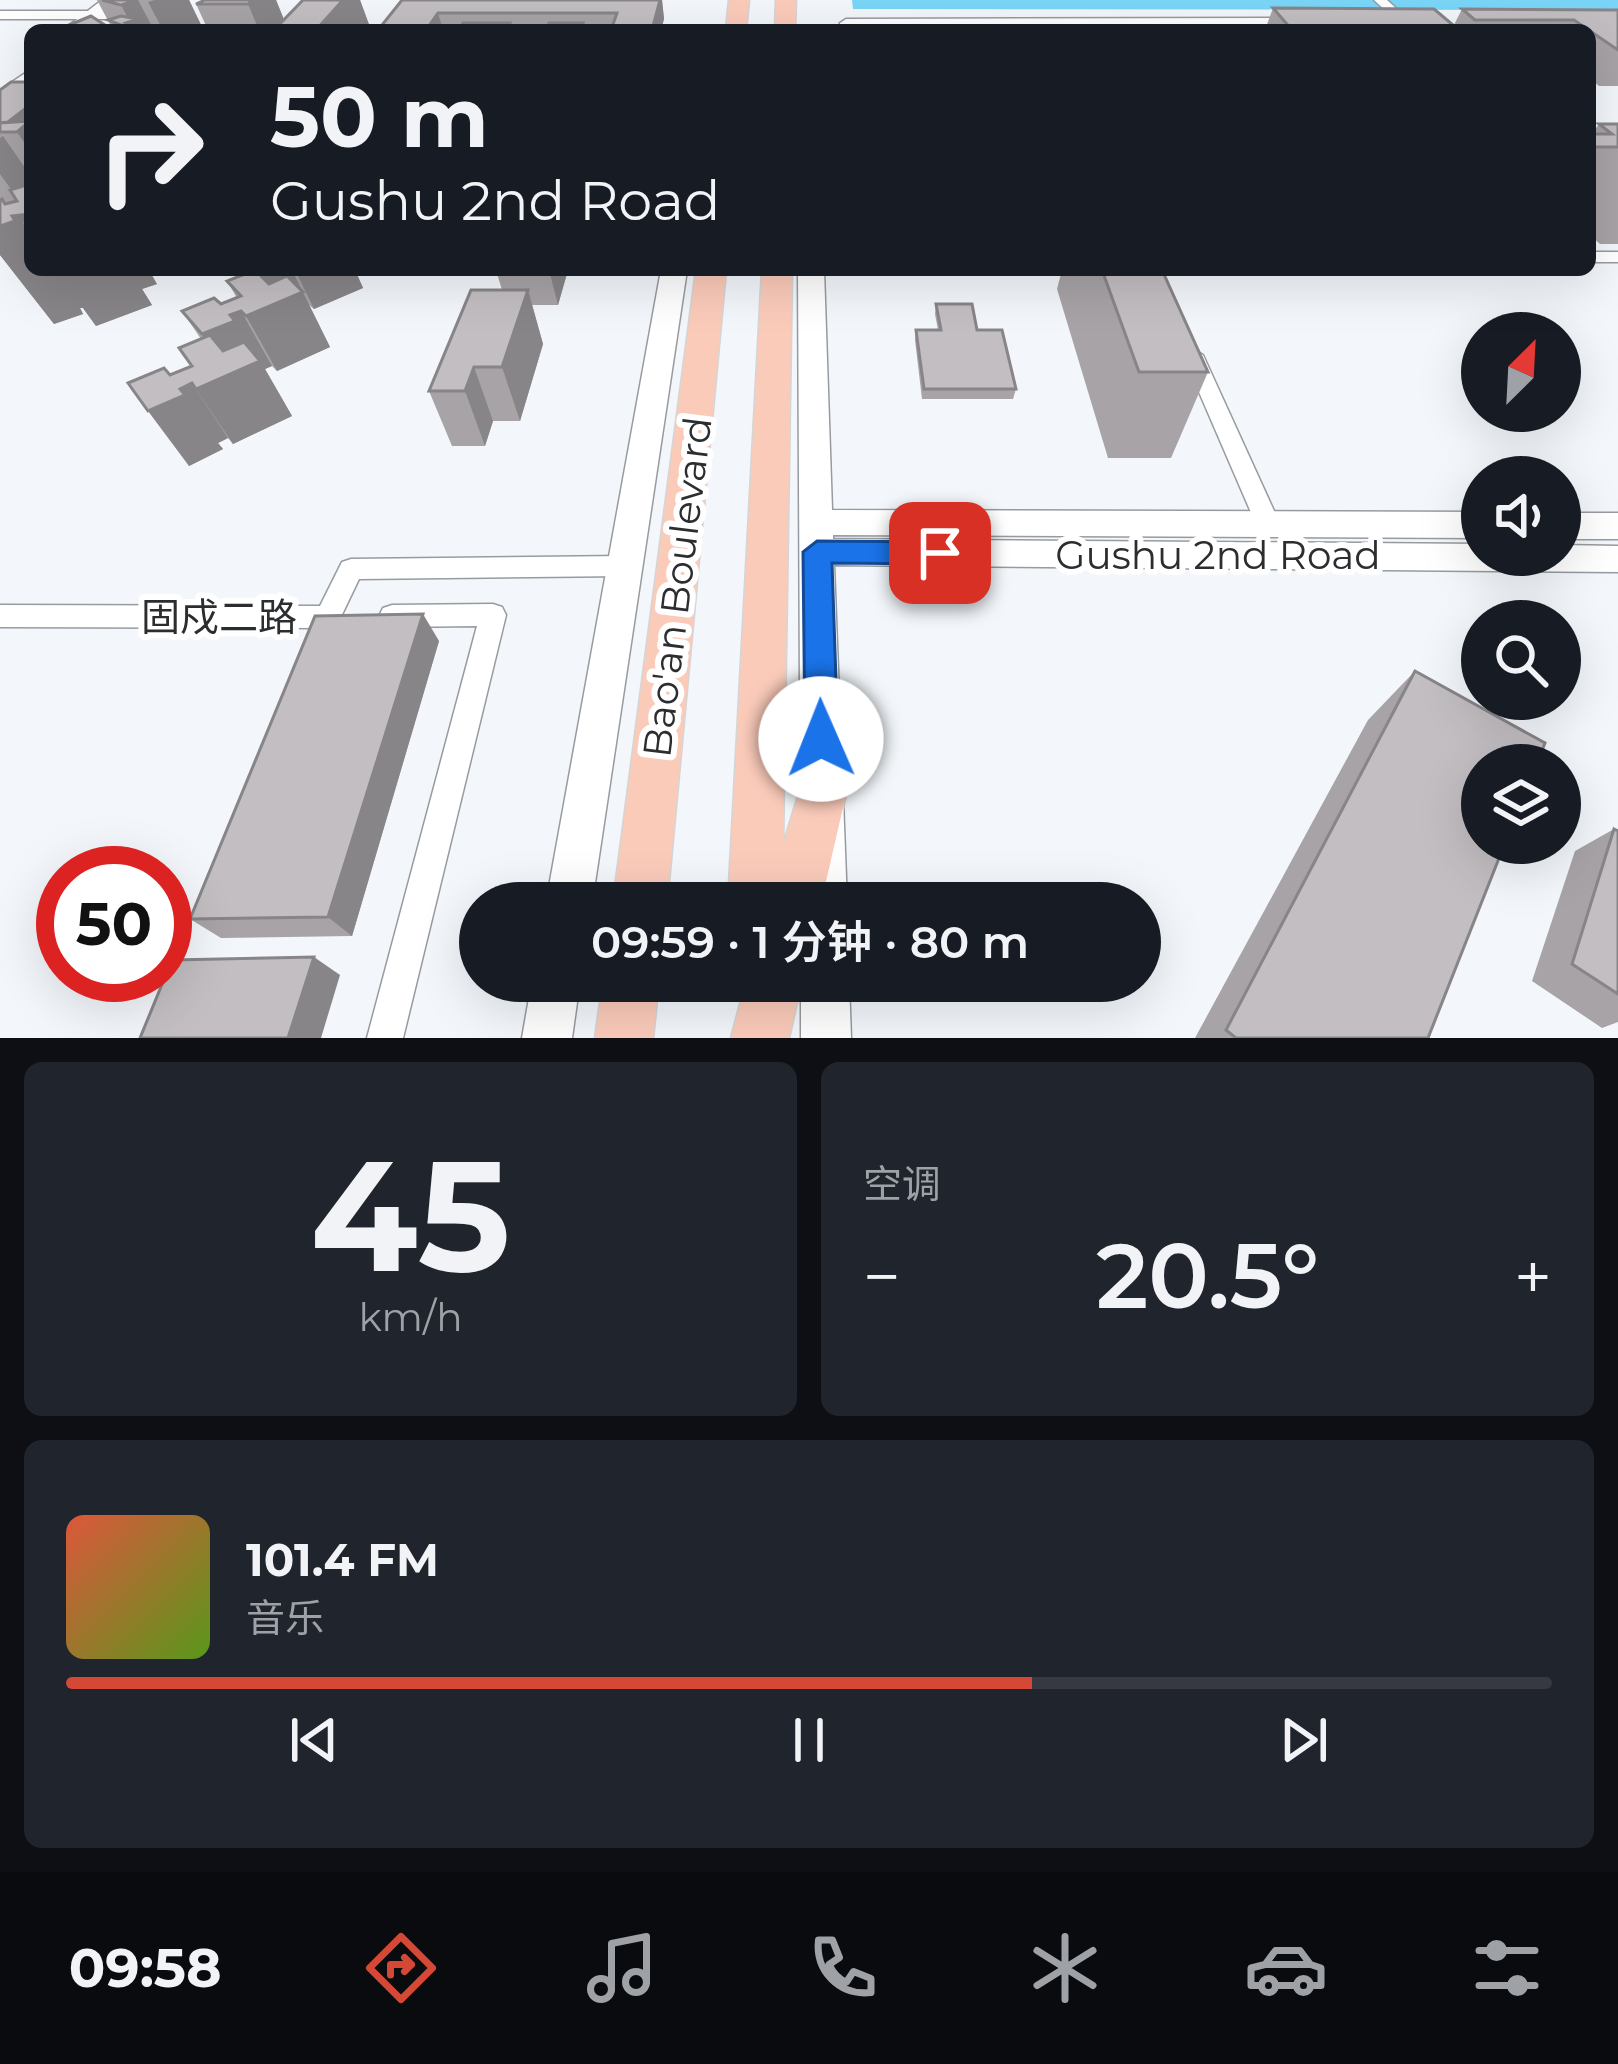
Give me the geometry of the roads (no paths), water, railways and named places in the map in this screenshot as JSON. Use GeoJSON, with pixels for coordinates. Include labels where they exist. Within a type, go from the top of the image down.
{"type":"FeatureCollection","features":[{"type":"Feature","properties":{"kind":"main road"},"geometry":{"type":"LineString","coordinates":[[725,0],[737,16]]}},
{"type":"Feature","properties":{"kind":"main road"},"geometry":{"type":"LineString","coordinates":[[786,16],[800,0]]}},
{"type":"Feature","properties":{"kind":"main road","name":"Bao'an Boulevard"},"geometry":{"type":"LineString","coordinates":[[642,882],[710,276]]}},
{"type":"Feature","properties":{"kind":"main road","name":"Bao'an Boulevard"},"geometry":{"type":"LineString","coordinates":[[755,882],[777,276]]}},
{"type":"Feature","properties":{"kind":"main road"},"geometry":{"type":"LineString","coordinates":[[799,882],[823,786]]}},
{"type":"Feature","properties":{"kind":"main road"},"geometry":{"type":"LineString","coordinates":[[624,1038],[628,1002]]}},
{"type":"Feature","properties":{"kind":"main road"},"geometry":{"type":"LineString","coordinates":[[750,1038],[751,1002]]}},
{"type":"Feature","properties":{"kind":"main road"},"geometry":{"type":"LineString","coordinates":[[760,1038],[769,1002]]}},
{"type":"Feature","properties":{"kind":"street"},"geometry":{"type":"LineString","coordinates":[[1380,0],[1404,21]]}},
{"type":"Feature","properties":{"kind":"street"},"geometry":{"type":"LineString","coordinates":[[0,15],[107,12]]}},
{"type":"Feature","properties":{"kind":"street"},"geometry":{"type":"LineString","coordinates":[[845,24],[1312,22]]}},
{"type":"Feature","properties":{"kind":"street"},"geometry":{"type":"LineString","coordinates":[[1382,22],[1429,22]]}},
{"type":"Feature","properties":{"kind":"street"},"geometry":{"type":"LineString","coordinates":[[0,99],[24,81]]}},
{"type":"Feature","properties":{"kind":"street"},"geometry":{"type":"LineString","coordinates":[[572,882],[673,276]]}},
{"type":"Feature","properties":{"kind":"street"},"geometry":{"type":"LineString","coordinates":[[811,276],[824,882]]}},
{"type":"Feature","properties":{"kind":"street"},"geometry":{"type":"LineString","coordinates":[[1187,341],[1268,524]]}},
{"type":"Feature","properties":{"kind":"street","name":"Gushu 2nd Road"},"geometry":{"type":"LineString","coordinates":[[816,537],[1268,524],[1461,525]]}},
{"type":"Feature","properties":{"kind":"street"},"geometry":{"type":"LineString","coordinates":[[1581,526],[1618,526]]}},
{"type":"Feature","properties":{"kind":"street","name":"Gushu 2nd Road"},"geometry":{"type":"LineString","coordinates":[[816,537],[1618,559]]}},
{"type":"Feature","properties":{"kind":"street","name":"固戍二路"},"geometry":{"type":"LineString","coordinates":[[0,616],[328,617],[351,569],[624,566]]}},
{"type":"Feature","properties":{"kind":"street"},"geometry":{"type":"LineString","coordinates":[[328,617],[493,615],[385,1038]]}},
{"type":"Feature","properties":{"kind":"street"},"geometry":{"type":"LineString","coordinates":[[547,1038],[553,1002]]}},
{"type":"Feature","properties":{"kind":"street"},"geometry":{"type":"LineString","coordinates":[[825,1002],[826,1038]]}},
{"type":"Feature","properties":{"kind":"water"},"geometry":{"type":"Polygon","coordinates":[[[852,0],[1618,0],[1618,10],[853,9],[852,0]]]}}]}
